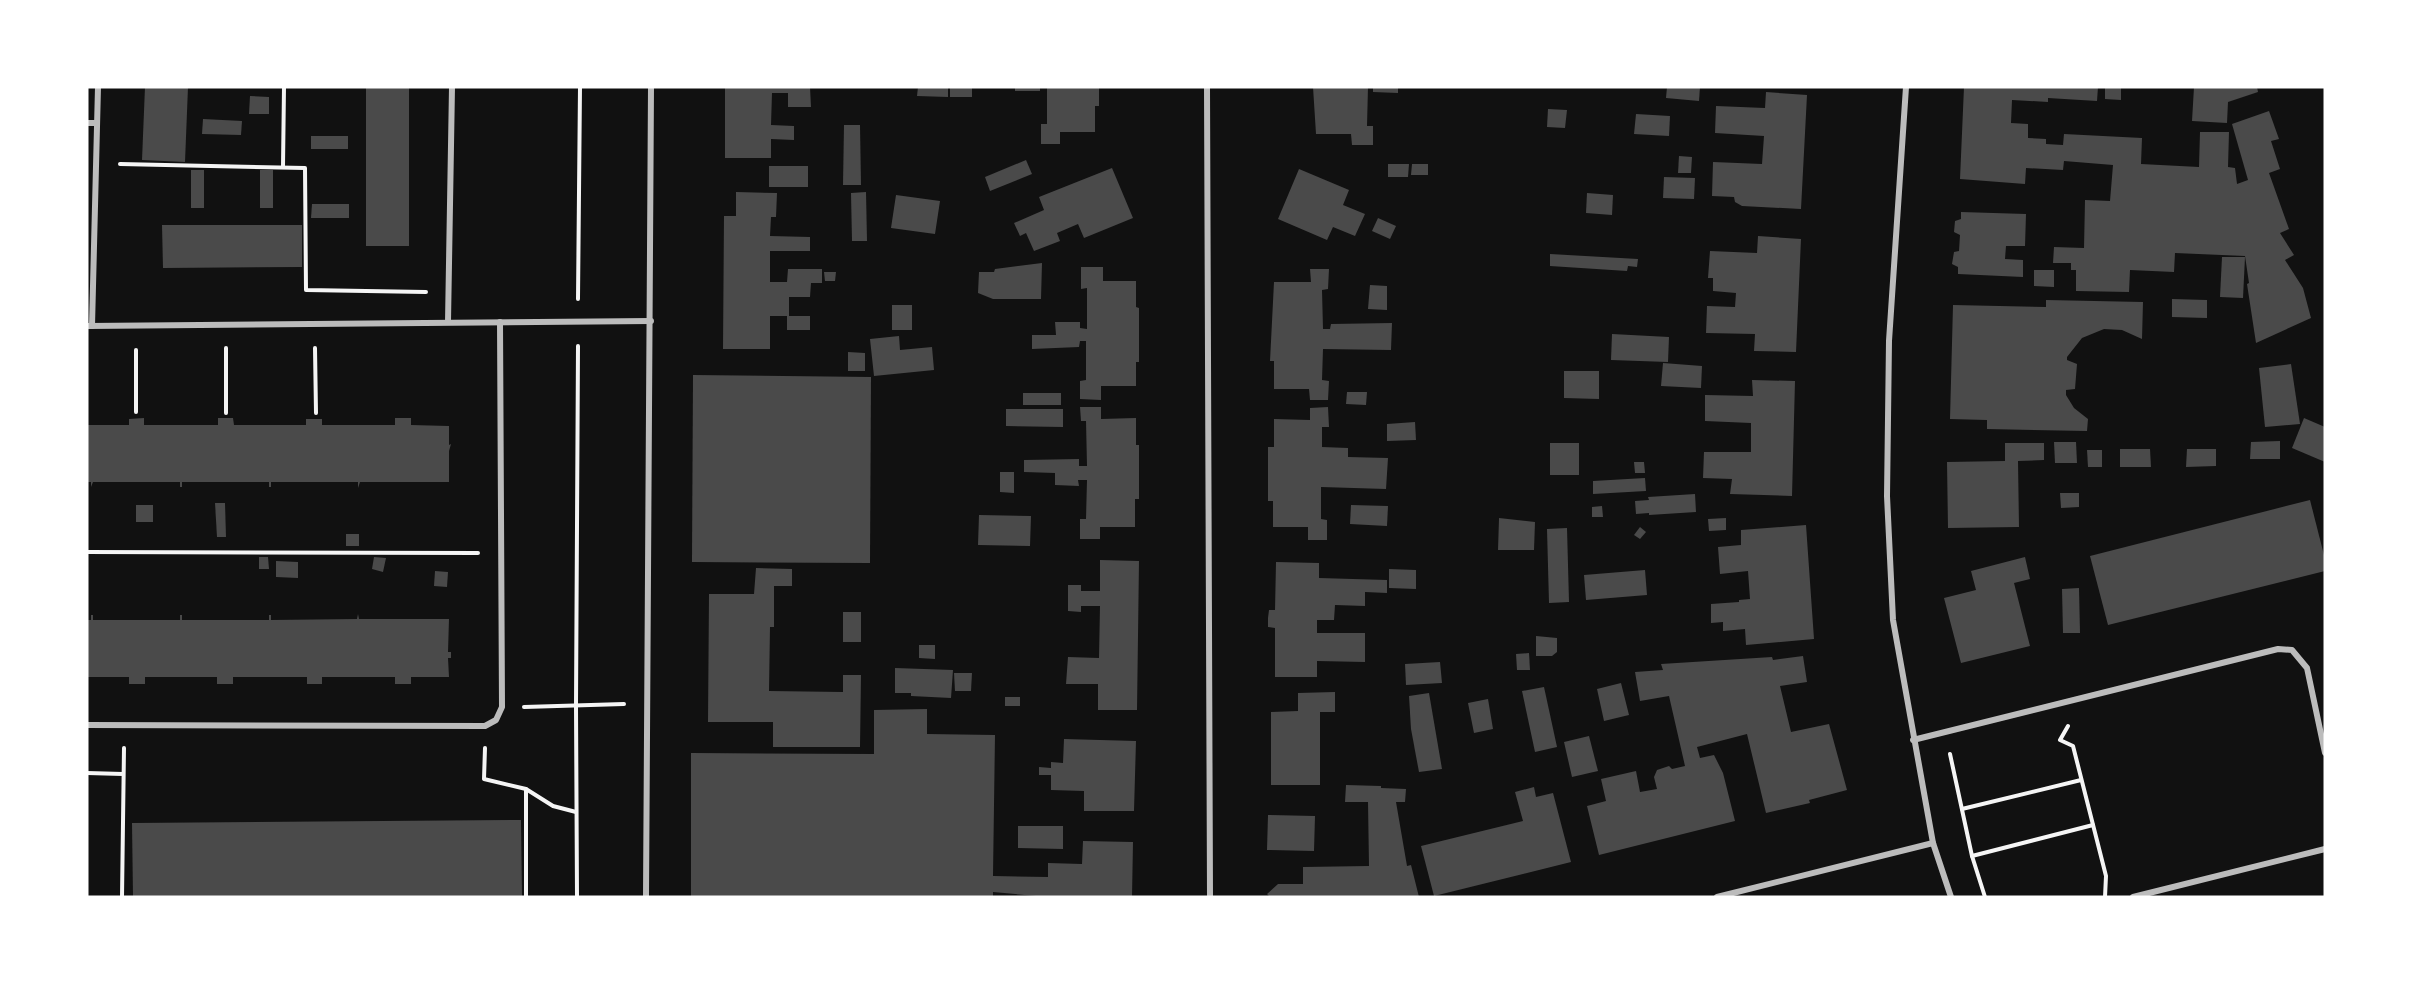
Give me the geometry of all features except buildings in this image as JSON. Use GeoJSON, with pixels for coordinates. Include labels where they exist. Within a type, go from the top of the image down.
{"type":"FeatureCollection","features":[{"type":"Feature","properties":{"kind":"street"},"geometry":{"type":"LineString","coordinates":[[98,87],[89,326],[651,321]]}},
{"type":"Feature","properties":{"kind":"street"},"geometry":{"type":"LineString","coordinates":[[448,322],[452,87]]}},
{"type":"Feature","properties":{"kind":"street"},"geometry":{"type":"LineString","coordinates":[[646,897],[651,87]]}},
{"type":"Feature","properties":{"kind":"street"},"geometry":{"type":"LineString","coordinates":[[1207,87],[1210,897]]}},
{"type":"Feature","properties":{"kind":"street"},"geometry":{"type":"LineString","coordinates":[[1906,87],[1889,341],[1887,496],[1893,620],[1933,843],[1951,897]]}},
{"type":"Feature","properties":{"kind":"street"},"geometry":{"type":"LineString","coordinates":[[87,123],[97,123]]}},
{"type":"Feature","properties":{"kind":"street"},"geometry":{"type":"LineString","coordinates":[[87,725],[485,726],[496,720],[502,707],[500,322]]}},
{"type":"Feature","properties":{"kind":"street"},"geometry":{"type":"LineString","coordinates":[[1913,740],[2277,649],[2292,650],[2307,668],[2325,753]]}},
{"type":"Feature","properties":{"kind":"street"},"geometry":{"type":"LineString","coordinates":[[1717,897],[1933,843]]}},
{"type":"Feature","properties":{"kind":"street"},"geometry":{"type":"LineString","coordinates":[[2133,897],[2325,849]]}},
{"type":"Feature","properties":{"kind":"path"},"geometry":{"type":"LineString","coordinates":[[284,87],[284,166]]}},
{"type":"Feature","properties":{"kind":"path"},"geometry":{"type":"LineString","coordinates":[[577,897],[580,87]]}},
{"type":"Feature","properties":{"kind":"path"},"geometry":{"type":"LineString","coordinates":[[95,164],[305,168],[306,290],[432,292],[449,300]]}},
{"type":"Feature","properties":{"kind":"path"},"geometry":{"type":"LineString","coordinates":[[314,324],[316,413]]}},
{"type":"Feature","properties":{"kind":"path"},"geometry":{"type":"LineString","coordinates":[[136,325],[136,412]]}},
{"type":"Feature","properties":{"kind":"path"},"geometry":{"type":"LineString","coordinates":[[226,325],[226,413]]}},
{"type":"Feature","properties":{"kind":"path"},"geometry":{"type":"LineString","coordinates":[[87,552],[502,553]]}},
{"type":"Feature","properties":{"kind":"path"},"geometry":{"type":"LineString","coordinates":[[2070,702],[2072,716],[2061,740],[2073,746],[2106,876],[2105,897]]}},
{"type":"Feature","properties":{"kind":"path"},"geometry":{"type":"LineString","coordinates":[[502,707],[648,703]]}},
{"type":"Feature","properties":{"kind":"path"},"geometry":{"type":"LineString","coordinates":[[122,897],[125,726]]}},
{"type":"Feature","properties":{"kind":"path"},"geometry":{"type":"LineString","coordinates":[[485,726],[484,779],[526,789],[553,806],[576,812]]}},
{"type":"Feature","properties":{"kind":"path"},"geometry":{"type":"LineString","coordinates":[[1945,732],[1972,856],[1985,897]]}},
{"type":"Feature","properties":{"kind":"path"},"geometry":{"type":"LineString","coordinates":[[87,773],[123,774]]}},
{"type":"Feature","properties":{"kind":"path"},"geometry":{"type":"LineString","coordinates":[[1962,809],[2081,780]]}},
{"type":"Feature","properties":{"kind":"path"},"geometry":{"type":"LineString","coordinates":[[526,789],[526,897]]}},
{"type":"Feature","properties":{"kind":"path"},"geometry":{"type":"LineString","coordinates":[[1972,856],[2093,825]]}}]}
